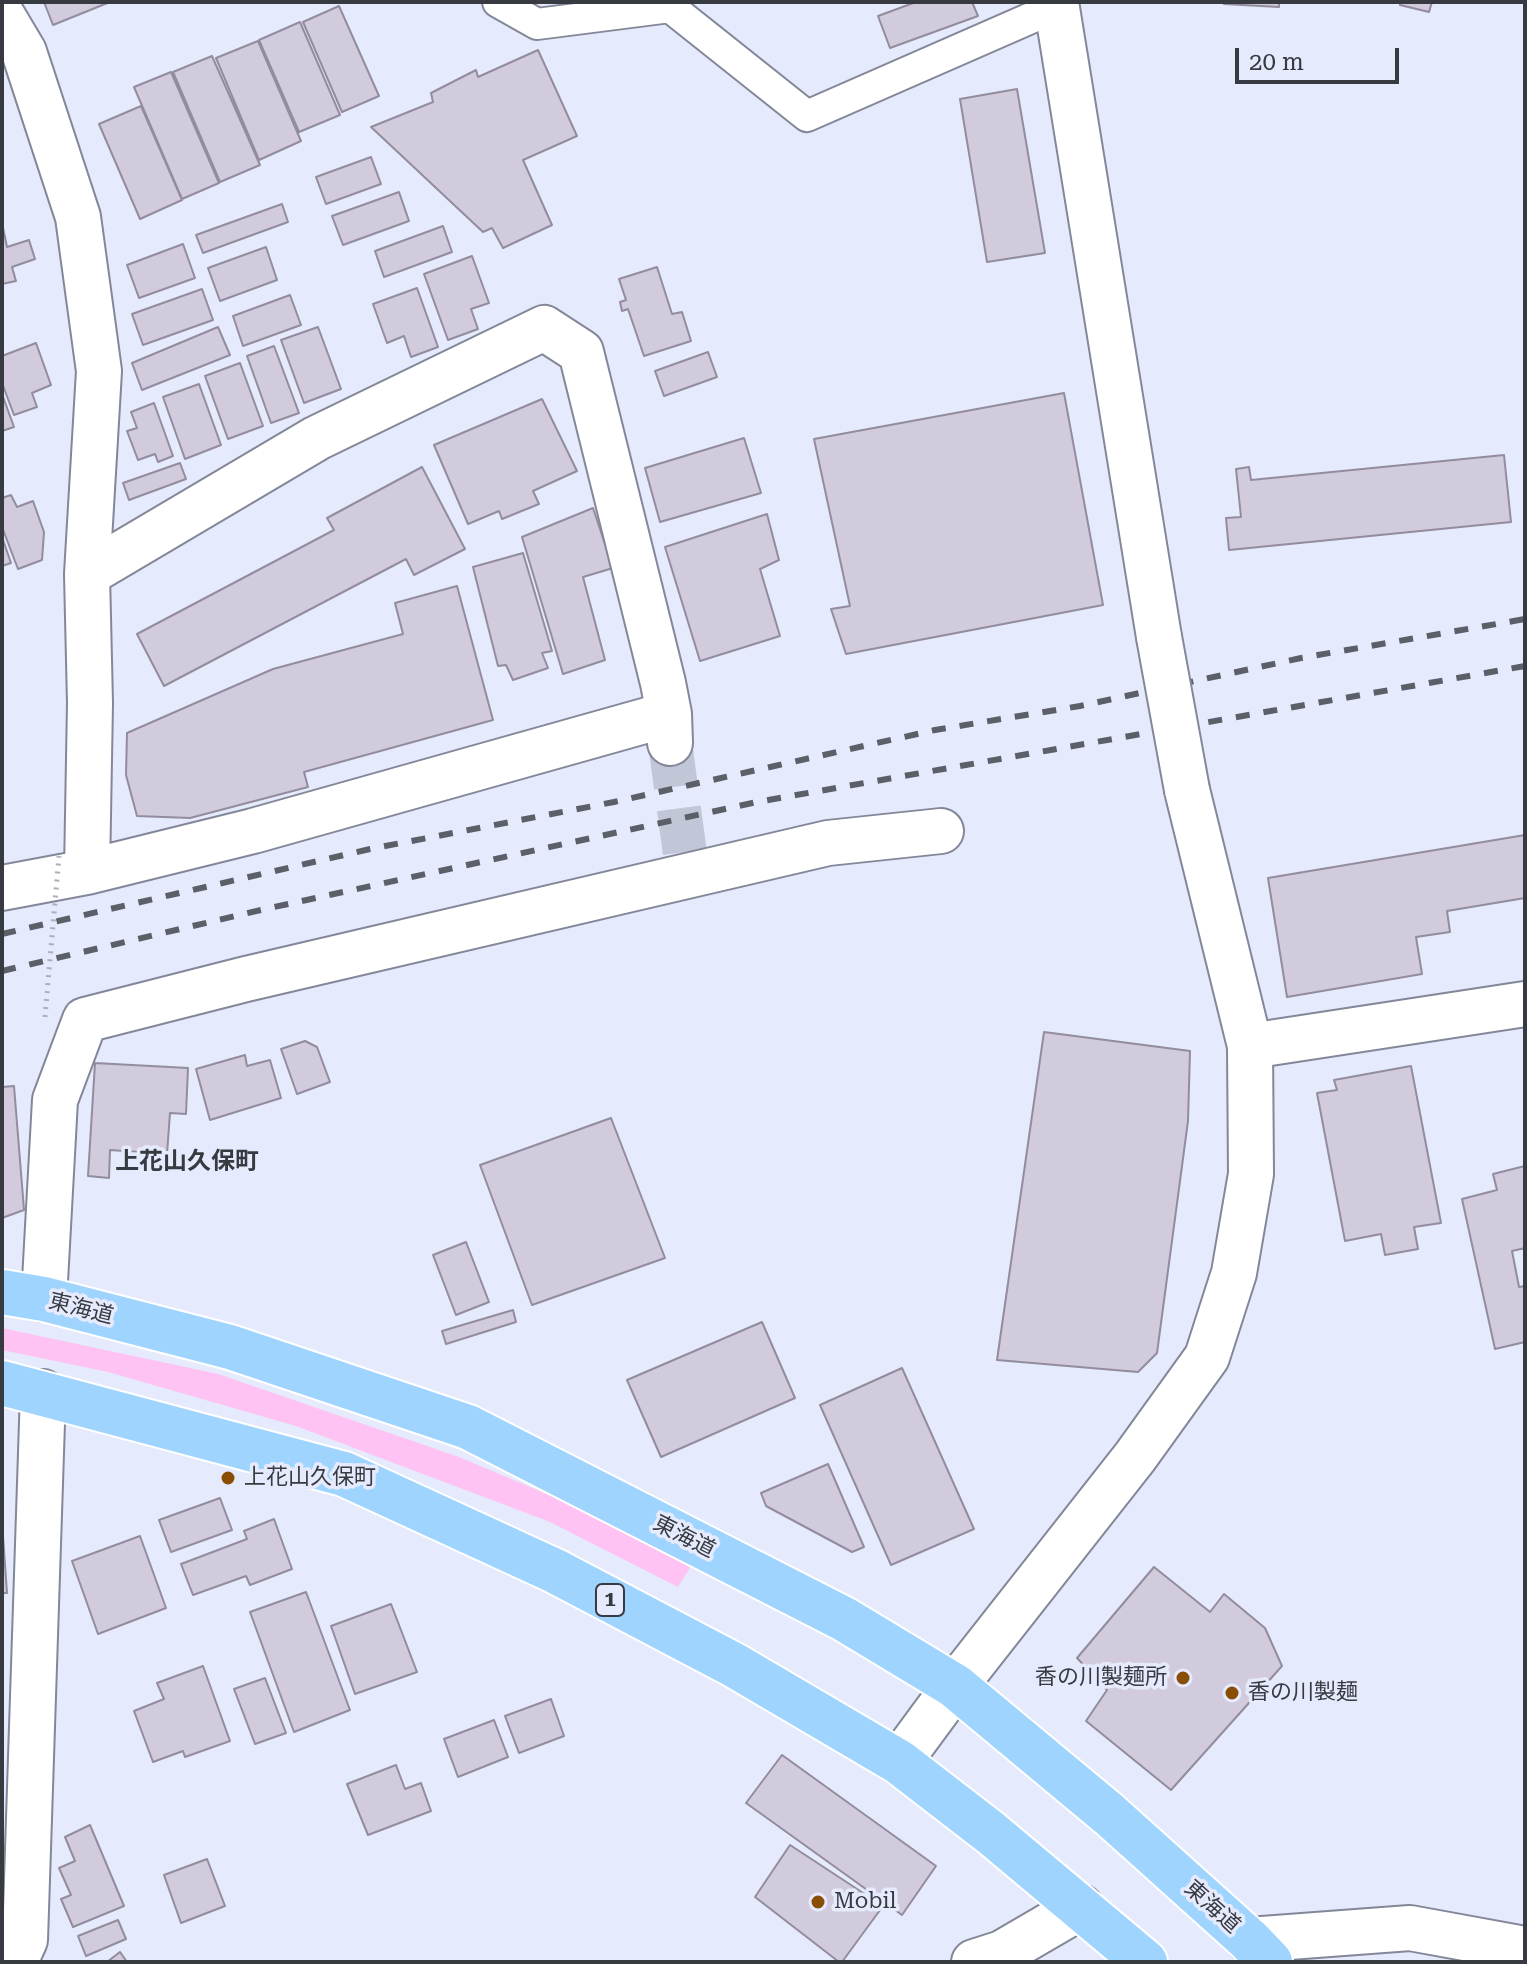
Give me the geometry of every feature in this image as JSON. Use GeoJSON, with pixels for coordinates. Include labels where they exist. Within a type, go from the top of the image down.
{"type":"FeatureCollection","features":[{"type":"Feature","properties":{"kind":"highway","name":"東海道"},"geometry":{"type":"LineString","coordinates":[[23,1296],[230,1347],[468,1427],[844,1619],[955,1686],[1110,1815],[1260,1951]]}},
{"type":"Feature","properties":{"kind":"highway","name":"1"},"geometry":{"type":"LineString","coordinates":[[23,1388],[344,1474],[555,1571],[734,1665],[899,1762],[991,1833],[1145,1962]]}},
{"type":"Feature","properties":{"kind":"street"},"geometry":{"type":"LineString","coordinates":[[899,1762],[1135,1457],[1207,1357],[1234,1273],[1251,1174],[1250,1046],[1187,790],[1159,637],[1056,4]]}},
{"type":"Feature","properties":{"kind":"street"},"geometry":{"type":"LineString","coordinates":[[2,15],[24,52],[78,217],[99,371],[87,574],[90,703],[73,864]]}},
{"type":"Feature","properties":{"kind":"street"},"geometry":{"type":"LineString","coordinates":[[2,888],[73,864],[253,831],[670,729],[581,352],[544,328],[317,438],[87,574]]}},
{"type":"Feature","properties":{"kind":"street"},"geometry":{"type":"LineString","coordinates":[[23,1296],[55,1100],[85,1020],[246,979],[828,843],[941,831]]}},
{"type":"Feature","properties":{"kind":"street"},"geometry":{"type":"LineString","coordinates":[[1250,1046],[1525,1004]]}},
{"type":"Feature","properties":{"kind":"street"},"geometry":{"type":"LineString","coordinates":[[15,1962],[25,1940],[23,1388]]}},
{"type":"Feature","properties":{"kind":"street"},"geometry":{"type":"LineString","coordinates":[[974,1962],[1002,1953],[1081,1907]]}},
{"type":"Feature","properties":{"kind":"street"},"geometry":{"type":"LineString","coordinates":[[1260,1951],[1410,1928],[1525,1949]]}},
{"type":"Feature","properties":{"kind":"lane"},"geometry":{"type":"LineString","coordinates":[[498,2],[537,24],[670,7],[807,116],[1056,4]]}},
{"type":"Feature","properties":{"kind":"path"},"geometry":{"type":"LineString","coordinates":[[45,1017],[73,864]]}},
{"type":"Feature","properties":{"kind":"shaded area"},"geometry":{"type":"Polygon","coordinates":[[[2,1328],[218,1374],[459,1457],[563,1501],[691,1566],[678,1587],[550,1522],[296,1426],[108,1372],[2,1350],[2,1328]]]}},
{"type":"Feature","properties":{"kind":"building"},"geometry":{"type":"Polygon","coordinates":[[[44,2],[110,2],[53,25],[44,2]]]}},
{"type":"Feature","properties":{"kind":"building"},"geometry":{"type":"Polygon","coordinates":[[[916,2],[972,2],[978,16],[890,48],[878,16],[916,2]]]}},
{"type":"Feature","properties":{"kind":"building"},"geometry":{"type":"Polygon","coordinates":[[[1279,2],[1279,7],[1224,4],[1279,2]]]}},
{"type":"Feature","properties":{"kind":"building"},"geometry":{"type":"Polygon","coordinates":[[[1400,2],[1432,2],[1429,12],[1400,5],[1400,2]]]}},
{"type":"Feature","properties":{"kind":"building"},"geometry":{"type":"Polygon","coordinates":[[[339,6],[379,96],[342,112],[303,22],[339,6]]]}},
{"type":"Feature","properties":{"kind":"building"},"geometry":{"type":"Polygon","coordinates":[[[300,22],[340,115],[299,132],[259,40],[300,22]]]}},
{"type":"Feature","properties":{"kind":"building"},"geometry":{"type":"Polygon","coordinates":[[[258,41],[301,141],[259,160],[216,58],[258,41]]]}},
{"type":"Feature","properties":{"kind":"building"},"geometry":{"type":"Polygon","coordinates":[[[538,50],[577,136],[523,160],[552,225],[503,248],[492,228],[483,232],[371,127],[433,102],[431,93],[476,70],[478,77],[538,50]]]}},
{"type":"Feature","properties":{"kind":"building"},"geometry":{"type":"Polygon","coordinates":[[[212,56],[260,165],[220,182],[173,72],[212,56]]]}},
{"type":"Feature","properties":{"kind":"building"},"geometry":{"type":"Polygon","coordinates":[[[171,72],[219,183],[182,199],[134,87],[171,72]]]}},
{"type":"Feature","properties":{"kind":"building"},"geometry":{"type":"Polygon","coordinates":[[[1017,89],[1045,253],[987,262],[960,99],[1017,89]]]}},
{"type":"Feature","properties":{"kind":"building"},"geometry":{"type":"Polygon","coordinates":[[[141,106],[182,200],[140,219],[99,124],[141,106]]]}},
{"type":"Feature","properties":{"kind":"building"},"geometry":{"type":"Polygon","coordinates":[[[371,157],[381,184],[326,204],[316,177],[371,157]]]}},
{"type":"Feature","properties":{"kind":"building"},"geometry":{"type":"Polygon","coordinates":[[[399,192],[409,221],[343,245],[332,216],[399,192]]]}},
{"type":"Feature","properties":{"kind":"building"},"geometry":{"type":"Polygon","coordinates":[[[282,204],[288,222],[203,253],[196,235],[282,204]]]}},
{"type":"Feature","properties":{"kind":"building"},"geometry":{"type":"Polygon","coordinates":[[[2,223],[7,247],[29,240],[35,259],[12,267],[16,281],[2,284],[2,223]]]}},
{"type":"Feature","properties":{"kind":"building"},"geometry":{"type":"Polygon","coordinates":[[[443,226],[452,252],[384,277],[375,251],[443,226]]]}},
{"type":"Feature","properties":{"kind":"building"},"geometry":{"type":"Polygon","coordinates":[[[183,244],[195,278],[139,298],[127,265],[183,244]]]}},
{"type":"Feature","properties":{"kind":"building"},"geometry":{"type":"Polygon","coordinates":[[[266,247],[277,280],[220,301],[208,268],[266,247]]]}},
{"type":"Feature","properties":{"kind":"building"},"geometry":{"type":"Polygon","coordinates":[[[472,256],[489,303],[471,309],[478,329],[448,340],[424,274],[472,256]]]}},
{"type":"Feature","properties":{"kind":"building"},"geometry":{"type":"Polygon","coordinates":[[[657,267],[672,314],[682,312],[691,341],[644,356],[628,309],[622,311],[620,302],[626,300],[619,279],[657,267]]]}},
{"type":"Feature","properties":{"kind":"building"},"geometry":{"type":"Polygon","coordinates":[[[417,288],[438,347],[411,357],[404,336],[387,343],[373,304],[417,288]]]}},
{"type":"Feature","properties":{"kind":"building"},"geometry":{"type":"Polygon","coordinates":[[[202,289],[213,320],[143,345],[132,314],[202,289]]]}},
{"type":"Feature","properties":{"kind":"building"},"geometry":{"type":"Polygon","coordinates":[[[290,295],[301,325],[243,346],[233,316],[290,295]]]}},
{"type":"Feature","properties":{"kind":"building"},"geometry":{"type":"Polygon","coordinates":[[[218,327],[230,355],[142,390],[132,363],[218,327]]]}},
{"type":"Feature","properties":{"kind":"building"},"geometry":{"type":"Polygon","coordinates":[[[318,327],[341,389],[304,403],[281,340],[318,327]]]}},
{"type":"Feature","properties":{"kind":"building"},"geometry":{"type":"Polygon","coordinates":[[[36,343],[51,385],[32,393],[37,407],[14,415],[2,383],[2,356],[36,343]]]}},
{"type":"Feature","properties":{"kind":"building"},"geometry":{"type":"Polygon","coordinates":[[[274,346],[299,413],[271,423],[247,356],[274,346]]]}},
{"type":"Feature","properties":{"kind":"building"},"geometry":{"type":"Polygon","coordinates":[[[708,352],[717,377],[664,396],[655,371],[708,352]]]}},
{"type":"Feature","properties":{"kind":"building"},"geometry":{"type":"Polygon","coordinates":[[[240,363],[263,426],[228,439],[205,376],[240,363]]]}},
{"type":"Feature","properties":{"kind":"building"},"geometry":{"type":"Polygon","coordinates":[[[199,384],[221,445],[185,459],[163,397],[199,384]]]}},
{"type":"Feature","properties":{"kind":"building"},"geometry":{"type":"Polygon","coordinates":[[[1064,393],[1103,605],[846,654],[831,609],[850,606],[814,439],[1064,393]]]}},
{"type":"Feature","properties":{"kind":"building"},"geometry":{"type":"Polygon","coordinates":[[[2,394],[14,427],[2,431],[2,394]]]}},
{"type":"Feature","properties":{"kind":"building"},"geometry":{"type":"Polygon","coordinates":[[[542,399],[577,471],[533,491],[539,504],[502,519],[499,511],[468,524],[434,445],[542,399]]]}},
{"type":"Feature","properties":{"kind":"building"},"geometry":{"type":"Polygon","coordinates":[[[154,403],[173,456],[158,462],[155,454],[138,460],[127,431],[137,428],[131,412],[154,403]]]}},
{"type":"Feature","properties":{"kind":"building"},"geometry":{"type":"Polygon","coordinates":[[[744,438],[761,493],[660,522],[645,468],[744,438]]]}},
{"type":"Feature","properties":{"kind":"building"},"geometry":{"type":"Polygon","coordinates":[[[1504,455],[1511,522],[1229,550],[1226,518],[1241,517],[1236,469],[1249,467],[1251,480],[1504,455]]]}},
{"type":"Feature","properties":{"kind":"building"},"geometry":{"type":"Polygon","coordinates":[[[180,463],[186,479],[129,500],[123,483],[180,463]]]}},
{"type":"Feature","properties":{"kind":"building"},"geometry":{"type":"Polygon","coordinates":[[[422,467],[465,549],[414,575],[406,559],[164,686],[137,634],[334,530],[327,518],[422,467]]]}},
{"type":"Feature","properties":{"kind":"building"},"geometry":{"type":"Polygon","coordinates":[[[11,495],[17,507],[33,501],[44,532],[42,560],[18,569],[2,527],[2,498],[11,495]]]}},
{"type":"Feature","properties":{"kind":"building"},"geometry":{"type":"Polygon","coordinates":[[[593,508],[613,568],[583,577],[605,660],[563,674],[522,537],[593,508]]]}},
{"type":"Feature","properties":{"kind":"building"},"geometry":{"type":"Polygon","coordinates":[[[767,514],[779,560],[760,569],[780,636],[700,661],[665,547],[767,514]]]}},
{"type":"Feature","properties":{"kind":"building"},"geometry":{"type":"Polygon","coordinates":[[[2,537],[11,563],[2,566],[2,537]]]}},
{"type":"Feature","properties":{"kind":"building"},"geometry":{"type":"Polygon","coordinates":[[[523,553],[552,651],[542,653],[548,668],[513,680],[506,665],[498,666],[473,567],[523,553]]]}},
{"type":"Feature","properties":{"kind":"building"},"geometry":{"type":"Polygon","coordinates":[[[457,586],[493,720],[304,772],[308,787],[190,818],[137,816],[126,775],[127,733],[273,669],[403,634],[395,603],[457,586]]]}},
{"type":"Feature","properties":{"kind":"building"},"geometry":{"type":"Polygon","coordinates":[[[1525,835],[1525,898],[1447,911],[1450,932],[1416,937],[1422,974],[1287,997],[1268,878],[1525,835]]]}},
{"type":"Feature","properties":{"kind":"building"},"geometry":{"type":"Polygon","coordinates":[[[1044,1032],[1190,1051],[1188,1121],[1157,1353],[1138,1372],[997,1360],[1044,1032]]]}},
{"type":"Feature","properties":{"kind":"building"},"geometry":{"type":"Polygon","coordinates":[[[305,1041],[317,1047],[330,1082],[297,1094],[281,1049],[305,1041]]]}},
{"type":"Feature","properties":{"kind":"building"},"geometry":{"type":"Polygon","coordinates":[[[245,1055],[247,1066],[270,1060],[281,1098],[210,1120],[196,1069],[245,1055]]]}},
{"type":"Feature","properties":{"kind":"building"},"geometry":{"type":"Polygon","coordinates":[[[95,1063],[188,1068],[186,1114],[170,1113],[167,1154],[110,1150],[109,1178],[88,1176],[95,1063]]]}},
{"type":"Feature","properties":{"kind":"building"},"geometry":{"type":"Polygon","coordinates":[[[1411,1066],[1441,1223],[1414,1227],[1418,1249],[1385,1255],[1381,1234],[1345,1241],[1317,1093],[1337,1090],[1334,1080],[1411,1066]]]}},
{"type":"Feature","properties":{"kind":"building"},"geometry":{"type":"Polygon","coordinates":[[[14,1086],[24,1210],[2,1218],[2,1087],[14,1086]]]}},
{"type":"Feature","properties":{"kind":"building"},"geometry":{"type":"Polygon","coordinates":[[[611,1118],[665,1258],[532,1305],[480,1165],[611,1118]]]}},
{"type":"Feature","properties":{"kind":"building"},"geometry":{"type":"Polygon","coordinates":[[[1525,1166],[1525,1248],[1512,1251],[1519,1287],[1525,1286],[1525,1342],[1495,1349],[1462,1199],[1497,1190],[1493,1174],[1525,1166]]]}},
{"type":"Feature","properties":{"kind":"building"},"geometry":{"type":"Polygon","coordinates":[[[466,1242],[489,1302],[456,1315],[433,1255],[466,1242]]]}},
{"type":"Feature","properties":{"kind":"building"},"geometry":{"type":"Polygon","coordinates":[[[513,1310],[516,1322],[446,1344],[442,1331],[513,1310]]]}},
{"type":"Feature","properties":{"kind":"building"},"geometry":{"type":"Polygon","coordinates":[[[762,1322],[795,1398],[661,1457],[627,1380],[762,1322]]]}},
{"type":"Feature","properties":{"kind":"building"},"geometry":{"type":"Polygon","coordinates":[[[902,1368],[974,1529],[891,1565],[820,1405],[902,1368]]]}},
{"type":"Feature","properties":{"kind":"building"},"geometry":{"type":"Polygon","coordinates":[[[828,1464],[864,1547],[852,1552],[766,1506],[761,1493],[828,1464]]]}},
{"type":"Feature","properties":{"kind":"building"},"geometry":{"type":"Polygon","coordinates":[[[220,1498],[232,1530],[171,1552],[159,1520],[220,1498]]]}},
{"type":"Feature","properties":{"kind":"building"},"geometry":{"type":"Polygon","coordinates":[[[274,1519],[292,1569],[250,1585],[246,1576],[193,1595],[181,1564],[247,1539],[244,1531],[274,1519]]]}},
{"type":"Feature","properties":{"kind":"building"},"geometry":{"type":"Polygon","coordinates":[[[3,1536],[7,1593],[2,1593],[3,1536]]]}},
{"type":"Feature","properties":{"kind":"building"},"geometry":{"type":"Polygon","coordinates":[[[140,1536],[166,1608],[98,1634],[72,1561],[140,1536]]]}},
{"type":"Feature","properties":{"kind":"building","name":"香の川製麺所"},"geometry":{"type":"Polygon","coordinates":[[[1154,1567],[1210,1612],[1224,1594],[1265,1628],[1282,1666],[1171,1790],[1086,1721],[1107,1690],[1077,1658],[1154,1567]]]}},
{"type":"Feature","properties":{"kind":"building"},"geometry":{"type":"Polygon","coordinates":[[[306,1592],[350,1710],[294,1732],[250,1612],[306,1592]]]}},
{"type":"Feature","properties":{"kind":"building"},"geometry":{"type":"Polygon","coordinates":[[[391,1604],[417,1672],[355,1694],[331,1626],[391,1604]]]}},
{"type":"Feature","properties":{"kind":"building"},"geometry":{"type":"Polygon","coordinates":[[[203,1666],[230,1741],[185,1757],[183,1751],[153,1762],[134,1711],[164,1699],[157,1683],[203,1666]]]}},
{"type":"Feature","properties":{"kind":"building"},"geometry":{"type":"Polygon","coordinates":[[[265,1678],[286,1733],[255,1744],[234,1689],[265,1678]]]}},
{"type":"Feature","properties":{"kind":"building"},"geometry":{"type":"Polygon","coordinates":[[[551,1699],[564,1736],[519,1753],[505,1716],[551,1699]]]}},
{"type":"Feature","properties":{"kind":"building"},"geometry":{"type":"Polygon","coordinates":[[[494,1720],[508,1757],[458,1777],[444,1739],[494,1720]]]}},
{"type":"Feature","properties":{"kind":"building"},"geometry":{"type":"Polygon","coordinates":[[[782,1755],[936,1866],[902,1915],[746,1803],[782,1755]]]}},
{"type":"Feature","properties":{"kind":"building"},"geometry":{"type":"Polygon","coordinates":[[[396,1765],[405,1789],[421,1783],[431,1811],[368,1835],[347,1784],[396,1765]]]}},
{"type":"Feature","properties":{"kind":"building"},"geometry":{"type":"Polygon","coordinates":[[[90,1825],[124,1906],[73,1927],[61,1899],[71,1895],[59,1868],[75,1861],[65,1837],[90,1825]]]}},
{"type":"Feature","properties":{"kind":"building","name":"Mobil"},"geometry":{"type":"Polygon","coordinates":[[[790,1845],[883,1906],[842,1962],[755,1897],[790,1845]]]}},
{"type":"Feature","properties":{"kind":"building"},"geometry":{"type":"Polygon","coordinates":[[[207,1859],[225,1906],[181,1923],[164,1875],[207,1859]]]}},
{"type":"Feature","properties":{"kind":"building"},"geometry":{"type":"Polygon","coordinates":[[[118,1920],[126,1939],[86,1956],[78,1936],[118,1920]]]}},
{"type":"Feature","properties":{"kind":"building"},"geometry":{"type":"Polygon","coordinates":[[[120,1952],[127,1962],[107,1962],[120,1952]]]}},
{"type":"Feature","properties":{"kind":"tunnel"},"geometry":{"type":"LineString","coordinates":[[670,743],[688,876]]}},
{"type":"Feature","properties":{"kind":"railway"},"geometry":{"type":"LineString","coordinates":[[2,934],[370,849],[614,802],[935,730],[1080,706],[1301,658],[1525,619]]}},
{"type":"Feature","properties":{"kind":"railway"},"geometry":{"type":"LineString","coordinates":[[2,971],[265,909],[757,802],[1525,666]]}},
{"type":"Feature","properties":{"kind":"place","name":"上花山久保町"},"geometry":{"type":"Point","coordinates":[228,1478]}},
{"type":"Feature","properties":{"kind":"place","name":"香の川製麺所"},"geometry":{"type":"Point","coordinates":[1183,1678]}},
{"type":"Feature","properties":{"kind":"place","name":"香の川製麺"},"geometry":{"type":"Point","coordinates":[1232,1693]}},
{"type":"Feature","properties":{"kind":"place","name":"Mobil"},"geometry":{"type":"Point","coordinates":[818,1902]}},
{"type":"Feature","properties":{"kind":"district","name":"上花山久保町"},"geometry":{"type":"Point","coordinates":[187,1162]}}]}
